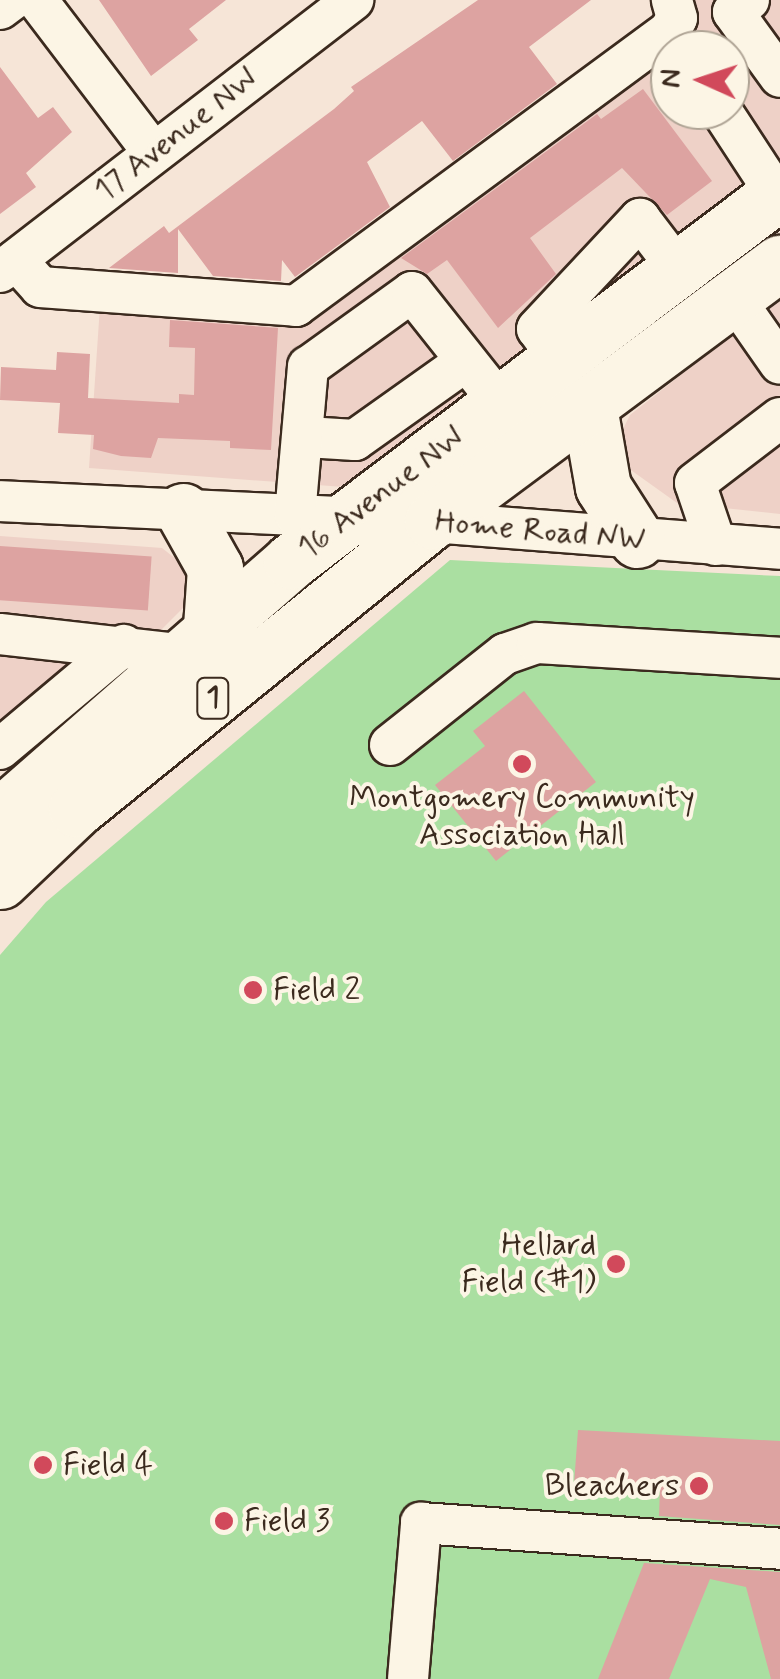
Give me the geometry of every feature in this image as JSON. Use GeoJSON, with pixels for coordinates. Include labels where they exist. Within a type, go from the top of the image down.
{"type":"FeatureCollection","features":[{"type":"Feature","properties":{"kind":"highway","name":"16 Avenue NW"},"geometry":{"type":"LineString","coordinates":[[0,816],[14,746],[195,640],[322,517],[500,403],[778,193]]}},
{"type":"Feature","properties":{"kind":"highway","name":"16 Avenue NW"},"geometry":{"type":"LineString","coordinates":[[0,882],[76,809],[432,522],[780,264]]}},
{"type":"Feature","properties":{"kind":"highway"},"geometry":{"type":"LineString","coordinates":[[589,407],[603,487],[638,540]]}},
{"type":"Feature","properties":{"kind":"highway"},"geometry":{"type":"LineString","coordinates":[[184,512],[215,568],[195,640]]}},
{"type":"Feature","properties":{"kind":"street"},"geometry":{"type":"LineString","coordinates":[[0,9],[12,0]]}},
{"type":"Feature","properties":{"kind":"street"},"geometry":{"type":"LineString","coordinates":[[38,0],[153,152]]}},
{"type":"Feature","properties":{"kind":"street","name":"17 Avenue NW"},"geometry":{"type":"LineString","coordinates":[[8,266],[353,0]]}},
{"type":"Feature","properties":{"kind":"street"},"geometry":{"type":"LineString","coordinates":[[736,4],[778,71]]}},
{"type":"Feature","properties":{"kind":"street"},"geometry":{"type":"LineString","coordinates":[[8,266],[40,287],[296,306],[674,27]]}},
{"type":"Feature","properties":{"kind":"street"},"geometry":{"type":"LineString","coordinates":[[734,130],[778,193]]}},
{"type":"Feature","properties":{"kind":"street"},"geometry":{"type":"LineString","coordinates":[[322,517],[306,437],[308,366],[412,292],[500,403]]}},
{"type":"Feature","properties":{"kind":"street"},"geometry":{"type":"LineString","coordinates":[[734,298],[780,364]]}},
{"type":"Feature","properties":{"kind":"street"},"geometry":{"type":"LineString","coordinates":[[306,437],[354,440],[466,360]]}},
{"type":"Feature","properties":{"kind":"street"},"geometry":{"type":"LineString","coordinates":[[716,545],[695,483],[780,418]]}},
{"type":"Feature","properties":{"kind":"street","name":"Home Road NW"},"geometry":{"type":"LineString","coordinates":[[0,502],[432,522],[780,548]]}},
{"type":"Feature","properties":{"kind":"street"},"geometry":{"type":"LineString","coordinates":[[0,634],[124,645],[195,640]]}},
{"type":"Feature","properties":{"kind":"street"},"geometry":{"type":"LineString","coordinates":[[390,745],[505,654],[537,644],[780,658]]}},
{"type":"Feature","properties":{"kind":"street"},"geometry":{"type":"LineString","coordinates":[[14,746],[124,645]]}},
{"type":"Feature","properties":{"kind":"street"},"geometry":{"type":"LineString","coordinates":[[408,1679],[422,1523],[780,1550]]}},
{"type":"Feature","properties":{"kind":"shaded area"},"geometry":{"type":"Polygon","coordinates":[[[685,0],[780,0],[780,159],[344,487],[89,468],[100,306],[307,318],[650,56],[650,130],[750,130],[750,30],[685,30],[699,19],[685,0]]]}},
{"type":"Feature","properties":{"kind":"shaded area"},"geometry":{"type":"Polygon","coordinates":[[[780,297],[780,514],[677,503],[628,468],[617,448],[630,415],[780,297]]]}},
{"type":"Feature","properties":{"kind":"shaded area"},"geometry":{"type":"Polygon","coordinates":[[[0,536],[162,548],[186,567],[193,588],[188,603],[115,676],[0,770],[0,536]]]}},
{"type":"Feature","properties":{"kind":"green space"},"geometry":{"type":"Polygon","coordinates":[[[450,560],[780,576],[780,1679],[0,1679],[0,955],[46,902],[450,560]]]}},
{"type":"Feature","properties":{"kind":"building"},"geometry":{"type":"Polygon","coordinates":[[[99,0],[226,0],[189,29],[198,40],[151,76],[99,0]]]}},
{"type":"Feature","properties":{"kind":"building"},"geometry":{"type":"Polygon","coordinates":[[[478,0],[591,0],[529,47],[557,84],[453,161],[422,121],[367,162],[390,207],[295,277],[282,260],[281,281],[213,276],[178,229],[178,273],[109,268],[164,226],[169,233],[334,109],[354,91],[351,87],[478,0]]]}},
{"type":"Feature","properties":{"kind":"building"},"geometry":{"type":"Polygon","coordinates":[[[0,67],[38,118],[53,107],[72,132],[26,173],[36,187],[0,214],[0,67]]]}},
{"type":"Feature","properties":{"kind":"building"},"geometry":{"type":"Polygon","coordinates":[[[643,89],[650,98],[650,130],[674,130],[712,181],[667,215],[622,168],[530,238],[556,274],[498,328],[447,260],[427,274],[401,258],[597,114],[601,119],[643,89]]]}},
{"type":"Feature","properties":{"kind":"building"},"geometry":{"type":"Polygon","coordinates":[[[170,320],[278,328],[271,450],[230,448],[230,441],[158,438],[151,458],[121,456],[93,449],[94,435],[58,433],[60,403],[0,400],[1,367],[56,370],[57,352],[90,354],[88,398],[179,403],[179,394],[194,395],[195,348],[169,347],[170,320]]]}},
{"type":"Feature","properties":{"kind":"building"},"geometry":{"type":"Polygon","coordinates":[[[0,546],[152,557],[148,610],[0,600],[0,546]]]}},
{"type":"Feature","properties":{"kind":"building","name":"Montgomery Community Association Hall"},"geometry":{"type":"Polygon","coordinates":[[[524,691],[596,782],[496,861],[435,785],[485,746],[473,731],[524,691]]]}},
{"type":"Feature","properties":{"kind":"building","name":"Bleachers"},"geometry":{"type":"Polygon","coordinates":[[[578,1430],[780,1441],[780,1525],[659,1516],[660,1488],[574,1484],[578,1430]]]}},
{"type":"Feature","properties":{"kind":"building"},"geometry":{"type":"Polygon","coordinates":[[[644,1563],[780,1572],[780,1679],[771,1679],[746,1587],[710,1579],[669,1679],[598,1679],[644,1563]]]}},
{"type":"Feature","properties":{"kind":"place","name":"Montgomery Community Association Hall"},"geometry":{"type":"Point","coordinates":[522,764]}},
{"type":"Feature","properties":{"kind":"place","name":"Field 2"},"geometry":{"type":"Point","coordinates":[253,990]}},
{"type":"Feature","properties":{"kind":"place","name":"Hellard Field (#1)"},"geometry":{"type":"Point","coordinates":[616,1264]}},
{"type":"Feature","properties":{"kind":"place","name":"Field 4"},"geometry":{"type":"Point","coordinates":[43,1465]}},
{"type":"Feature","properties":{"kind":"place","name":"Bleachers"},"geometry":{"type":"Point","coordinates":[699,1486]}},
{"type":"Feature","properties":{"kind":"place","name":"Field 3"},"geometry":{"type":"Point","coordinates":[224,1521]}}]}
